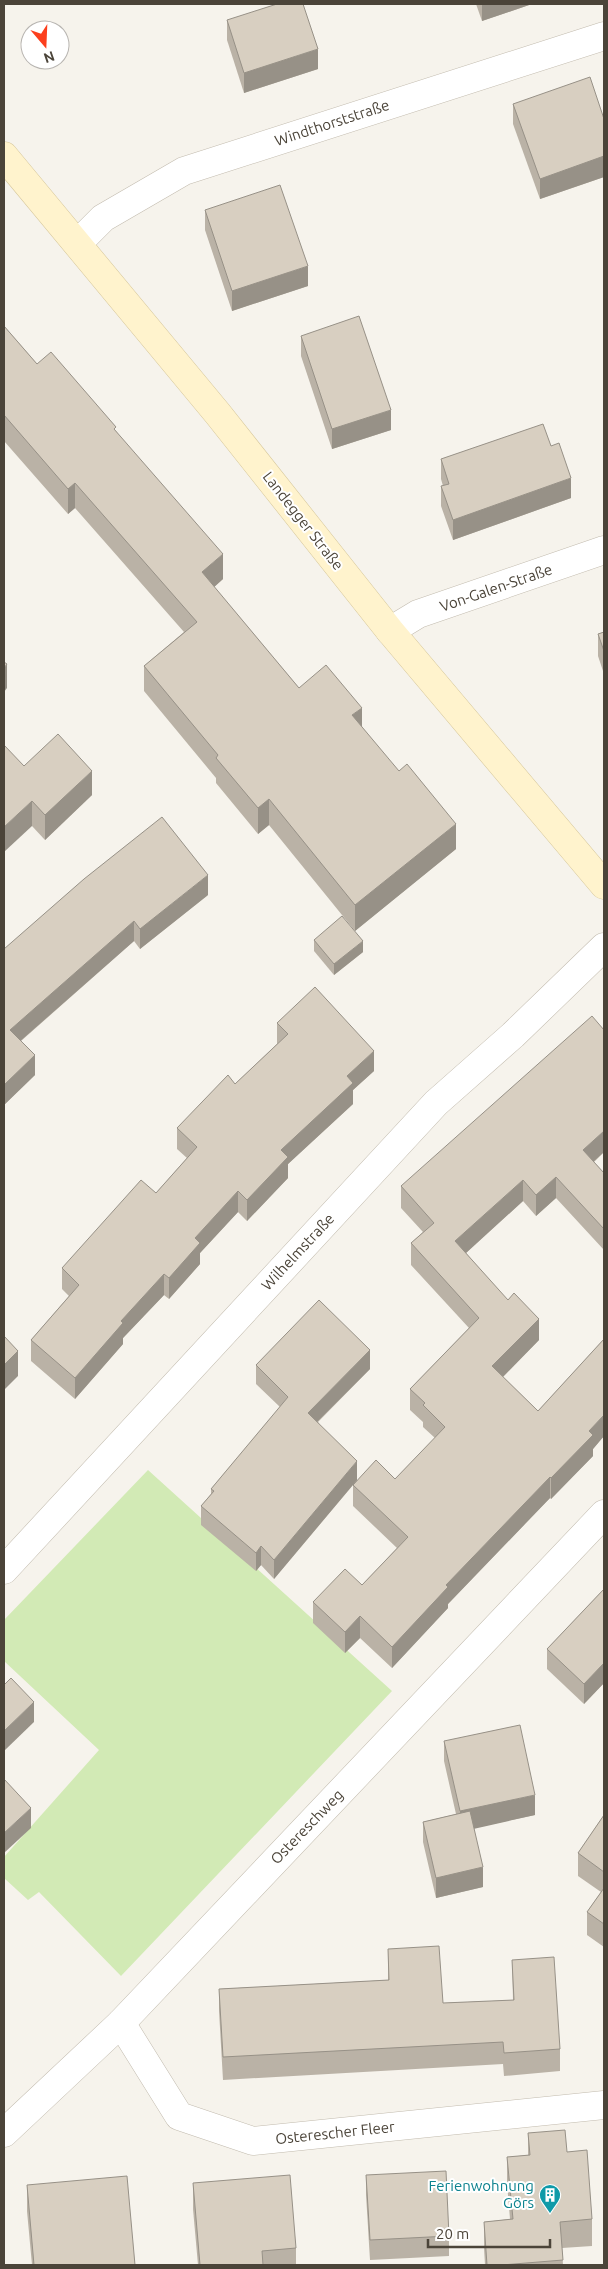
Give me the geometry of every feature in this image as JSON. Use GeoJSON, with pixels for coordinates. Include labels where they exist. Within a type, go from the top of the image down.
{"type":"FeatureCollection","features":[{"type":"Feature","properties":{"kind":"main road","name":"Landegger Straße"},"geometry":{"type":"LineString","coordinates":[[4,156],[218,414],[390,631],[604,885]]}},
{"type":"Feature","properties":{"kind":"street","name":"Windthorststraße"},"geometry":{"type":"LineString","coordinates":[[78,244],[103,218],[184,171],[604,36]]}},
{"type":"Feature","properties":{"kind":"street","name":"Von-Galen-Straße"},"geometry":{"type":"LineString","coordinates":[[390,631],[418,614],[604,550]]}},
{"type":"Feature","properties":{"kind":"street","name":"Wilhelmstraße"},"geometry":{"type":"LineString","coordinates":[[4,1570],[436,1102],[513,1035],[604,947]]}},
{"type":"Feature","properties":{"kind":"street","name":"Ostereschweg"},"geometry":{"type":"LineString","coordinates":[[4,2133],[121,2023],[604,1514]]}},
{"type":"Feature","properties":{"kind":"street","name":"Osterescher Fleer"},"geometry":{"type":"LineString","coordinates":[[121,2023],[179,2116],[253,2141],[604,2106]]}},
{"type":"Feature","properties":{"kind":"green space"},"geometry":{"type":"Polygon","coordinates":[[[148,1470],[392,1691],[121,1976],[39,1892],[28,1900],[4,1878],[4,1857],[99,1750],[4,1661],[4,1620],[148,1470]]]}},
{"type":"Feature","properties":{"kind":"building"},"geometry":{"type":"Polygon","coordinates":[[[277,4],[303,4],[318,49],[244,73],[227,20],[277,4]]]}},
{"type":"Feature","properties":{"kind":"building"},"geometry":{"type":"Polygon","coordinates":[[[590,77],[604,119],[604,156],[540,179],[513,104],[590,77]]]}},
{"type":"Feature","properties":{"kind":"building"},"geometry":{"type":"Polygon","coordinates":[[[280,185],[308,266],[232,291],[205,210],[280,185]]]}},
{"type":"Feature","properties":{"kind":"building"},"geometry":{"type":"Polygon","coordinates":[[[359,316],[391,410],[332,429],[301,336],[359,316]]]}},
{"type":"Feature","properties":{"kind":"building"},"geometry":{"type":"Polygon","coordinates":[[[4,326],[37,364],[51,352],[116,427],[114,429],[223,554],[202,572],[299,688],[326,665],[362,708],[352,715],[399,771],[407,764],[456,824],[355,905],[269,799],[258,808],[216,758],[218,755],[144,666],[197,622],[75,483],[68,489],[4,415],[4,326]]]}},
{"type":"Feature","properties":{"kind":"building"},"geometry":{"type":"Polygon","coordinates":[[[543,424],[551,446],[559,443],[571,478],[453,520],[441,486],[449,484],[441,459],[543,424]]]}},
{"type":"Feature","properties":{"kind":"building"},"geometry":{"type":"Polygon","coordinates":[[[604,632],[604,651],[598,634],[604,632]]]}},
{"type":"Feature","properties":{"kind":"building"},"geometry":{"type":"Polygon","coordinates":[[[58,734],[92,771],[45,815],[32,801],[4,827],[4,745],[24,766],[58,734]]]}},
{"type":"Feature","properties":{"kind":"building"},"geometry":{"type":"Polygon","coordinates":[[[162,817],[208,875],[140,929],[134,921],[10,1030],[35,1055],[4,1085],[4,949],[84,879],[162,817]]]}},
{"type":"Feature","properties":{"kind":"building"},"geometry":{"type":"Polygon","coordinates":[[[342,916],[363,941],[334,964],[314,940],[342,916]]]}},
{"type":"Feature","properties":{"kind":"building"},"geometry":{"type":"Polygon","coordinates":[[[315,987],[374,1051],[347,1076],[353,1083],[281,1150],[288,1157],[247,1200],[238,1191],[195,1238],[200,1243],[169,1278],[164,1274],[121,1321],[123,1323],[75,1378],[31,1340],[79,1285],[62,1268],[141,1180],[156,1193],[197,1147],[177,1128],[228,1075],[235,1084],[288,1034],[277,1023],[315,987]]]}},
{"type":"Feature","properties":{"kind":"building"},"geometry":{"type":"Polygon","coordinates":[[[592,1016],[604,1030],[604,1131],[583,1150],[604,1173],[604,1229],[556,1177],[536,1195],[523,1180],[455,1241],[508,1300],[514,1293],[539,1319],[492,1366],[538,1411],[604,1339],[604,1415],[589,1431],[593,1435],[446,1585],[448,1587],[392,1647],[360,1616],[345,1632],[313,1602],[345,1569],[362,1585],[408,1537],[353,1485],[376,1460],[395,1479],[445,1427],[423,1405],[425,1403],[410,1389],[479,1318],[411,1243],[434,1223],[401,1186],[592,1016]]]}},
{"type":"Feature","properties":{"kind":"building"},"geometry":{"type":"Polygon","coordinates":[[[319,1300],[370,1350],[308,1413],[357,1461],[274,1560],[261,1546],[256,1553],[201,1506],[214,1491],[211,1489],[288,1397],[256,1365],[319,1300]]]}},
{"type":"Feature","properties":{"kind":"building"},"geometry":{"type":"Polygon","coordinates":[[[4,1336],[18,1351],[4,1365],[4,1336]]]}},
{"type":"Feature","properties":{"kind":"building"},"geometry":{"type":"Polygon","coordinates":[[[604,1589],[604,1663],[584,1684],[547,1649],[604,1589]]]}},
{"type":"Feature","properties":{"kind":"building"},"geometry":{"type":"Polygon","coordinates":[[[11,1678],[34,1702],[4,1731],[4,1685],[11,1678]]]}},
{"type":"Feature","properties":{"kind":"building"},"geometry":{"type":"Polygon","coordinates":[[[520,1725],[535,1795],[460,1811],[444,1741],[520,1725]]]}},
{"type":"Feature","properties":{"kind":"building"},"geometry":{"type":"Polygon","coordinates":[[[4,1779],[31,1808],[4,1833],[4,1779]]]}},
{"type":"Feature","properties":{"kind":"building"},"geometry":{"type":"Polygon","coordinates":[[[470,1811],[483,1867],[436,1878],[423,1822],[470,1811]]]}},
{"type":"Feature","properties":{"kind":"building"},"geometry":{"type":"Polygon","coordinates":[[[604,1815],[604,1872],[578,1853],[604,1815]]]}},
{"type":"Feature","properties":{"kind":"building"},"geometry":{"type":"Polygon","coordinates":[[[604,1888],[604,1924],[587,1912],[604,1888]]]}},
{"type":"Feature","properties":{"kind":"building"},"geometry":{"type":"Polygon","coordinates":[[[439,1946],[443,2003],[514,2000],[512,1960],[554,1957],[560,2049],[504,2053],[503,2042],[223,2057],[219,1989],[389,1980],[388,1949],[439,1946]]]}},
{"type":"Feature","properties":{"kind":"building","name":"Ferienwohnung Görs"},"geometry":{"type":"Polygon","coordinates":[[[565,2130],[567,2152],[587,2150],[592,2219],[560,2222],[563,2260],[487,2265],[484,2222],[513,2219],[507,2157],[530,2155],[528,2133],[565,2130]]]}},
{"type":"Feature","properties":{"kind":"building"},"geometry":{"type":"Polygon","coordinates":[[[446,2171],[449,2236],[370,2240],[366,2175],[446,2171]]]}},
{"type":"Feature","properties":{"kind":"building"},"geometry":{"type":"Polygon","coordinates":[[[290,2175],[296,2248],[262,2251],[263,2265],[200,2265],[193,2183],[290,2175]]]}},
{"type":"Feature","properties":{"kind":"building"},"geometry":{"type":"Polygon","coordinates":[[[127,2176],[135,2265],[34,2265],[27,2185],[127,2176]]]}},
{"type":"Feature","properties":{"kind":"place","name":"Ferienwohnung Görs"},"geometry":{"type":"Point","coordinates":[550,2214]}}]}
